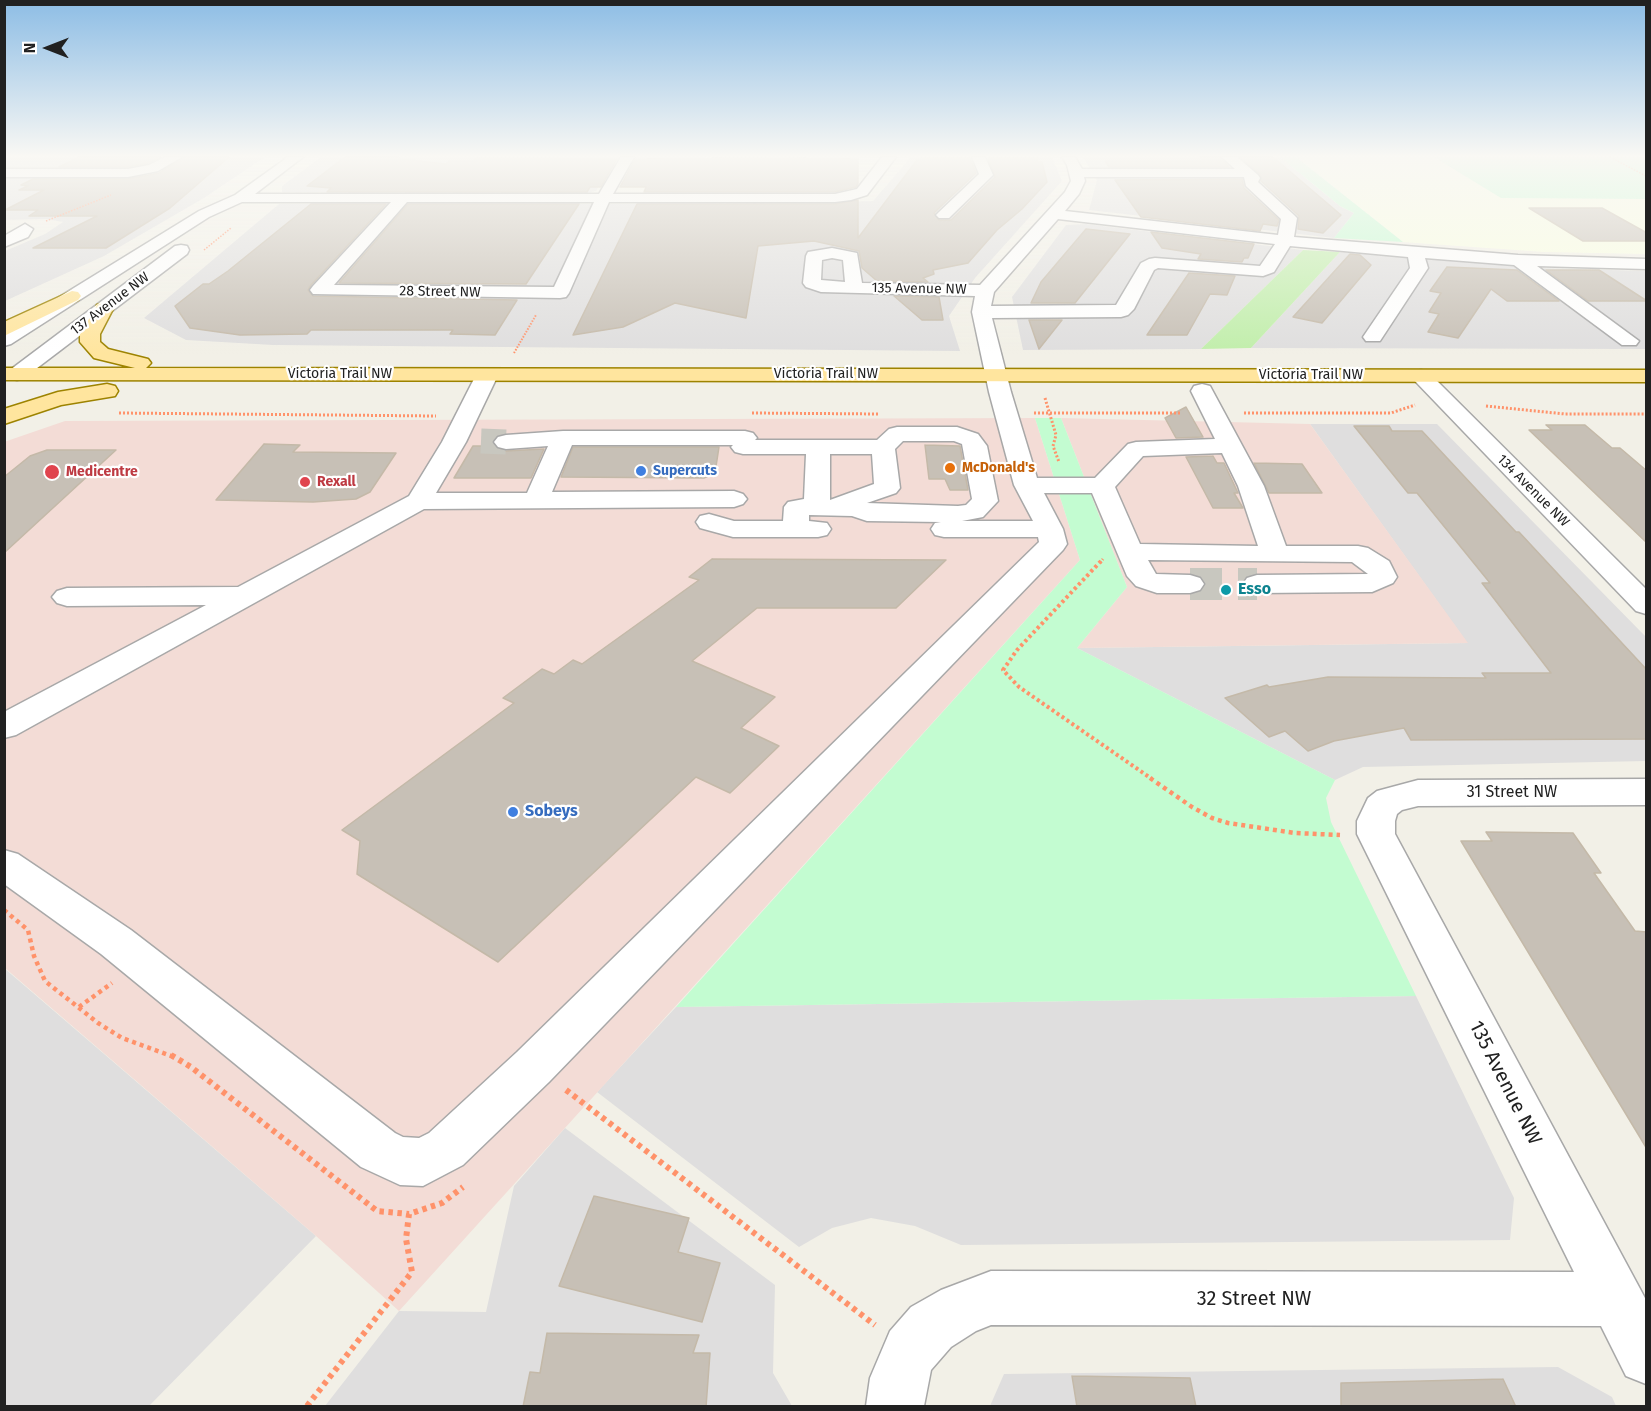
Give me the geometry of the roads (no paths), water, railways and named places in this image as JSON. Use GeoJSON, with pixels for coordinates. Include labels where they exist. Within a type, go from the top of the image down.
{"type":"FeatureCollection","features":[{"type":"Feature","properties":{"kind":"main road"},"geometry":{"type":"LineString","coordinates":[[4,330],[72,296]]}},
{"type":"Feature","properties":{"kind":"main road"},"geometry":{"type":"LineString","coordinates":[[104,309],[90,334],[90,342],[101,354],[135,362],[226,374]]}},
{"type":"Feature","properties":{"kind":"main road","name":"Victoria Trail NW"},"geometry":{"type":"LineString","coordinates":[[8,381],[226,374],[998,383],[1435,391],[1647,376]]}},
{"type":"Feature","properties":{"kind":"main road","name":"Victoria Trail NW"},"geometry":{"type":"LineString","coordinates":[[8,381],[107,391],[492,376]]}},
{"type":"Feature","properties":{"kind":"main road","name":"Victoria Trail NW"},"geometry":{"type":"LineString","coordinates":[[998,383],[1043,392],[1647,392]]}},
{"type":"Feature","properties":{"kind":"main road"},"geometry":{"type":"LineString","coordinates":[[4,417],[58,399],[107,391]]}},
{"type":"Feature","properties":{"kind":"street","name":"137 Avenue NW"},"geometry":{"type":"LineString","coordinates":[[4,340],[190,223]]}},
{"type":"Feature","properties":{"kind":"street","name":"137 Avenue NW"},"geometry":{"type":"LineString","coordinates":[[8,381],[217,223]]}},
{"type":"Feature","properties":{"kind":"street","name":"28 Street NW"},"geometry":{"type":"LineString","coordinates":[[381,223],[319,291],[560,293],[592,223]]}},
{"type":"Feature","properties":{"kind":"street","name":"135 Avenue NW"},"geometry":{"type":"LineString","coordinates":[[1046,223],[985,291],[981,312],[998,383],[1027,485],[1050,529]]}},
{"type":"Feature","properties":{"kind":"street"},"geometry":{"type":"LineString","coordinates":[[1127,223],[1285,242],[1416,253],[1518,260],[1647,264]]}},
{"type":"Feature","properties":{"kind":"street"},"geometry":{"type":"LineString","coordinates":[[981,312],[1120,310],[1127,305],[1151,264],[1164,263],[1250,272],[1263,271],[1268,268],[1285,242],[1288,223]]}},
{"type":"Feature","properties":{"kind":"street"},"geometry":{"type":"LineString","coordinates":[[4,226],[26,229],[22,234],[4,242]]}},
{"type":"Feature","properties":{"kind":"street"},"geometry":{"type":"LineString","coordinates":[[1373,337],[1419,268],[1416,253]]}},
{"type":"Feature","properties":{"kind":"street"},"geometry":{"type":"LineString","coordinates":[[1518,260],[1629,340]]}},
{"type":"Feature","properties":{"kind":"street"},"geometry":{"type":"LineString","coordinates":[[1625,264],[1647,277]]}},
{"type":"Feature","properties":{"kind":"street","name":"135 Avenue NW"},"geometry":{"type":"LineString","coordinates":[[854,288],[985,291]]}},
{"type":"Feature","properties":{"kind":"street"},"geometry":{"type":"LineString","coordinates":[[4,728],[419,501],[468,442],[492,376]]}},
{"type":"Feature","properties":{"kind":"street"},"geometry":{"type":"LineString","coordinates":[[1202,391],[1251,486],[1275,554]]}},
{"type":"Feature","properties":{"kind":"street","name":"134 Avenue NW"},"geometry":{"type":"LineString","coordinates":[[1435,391],[1647,605]]}},
{"type":"Feature","properties":{"kind":"street"},"geometry":{"type":"LineString","coordinates":[[506,442],[563,438],[744,442],[818,447],[883,447],[897,434],[957,434],[970,439],[975,446],[985,501],[974,511],[958,514],[927,513],[902,501],[866,502],[856,508],[797,507],[795,529]]}},
{"type":"Feature","properties":{"kind":"street"},"geometry":{"type":"LineString","coordinates":[[536,501],[563,438]]}},
{"type":"Feature","properties":{"kind":"street"},"geometry":{"type":"LineString","coordinates":[[1027,485],[1102,486],[1136,449],[1232,446]]}},
{"type":"Feature","properties":{"kind":"street"},"geometry":{"type":"LineString","coordinates":[[818,447],[823,507]]}},
{"type":"Feature","properties":{"kind":"street"},"geometry":{"type":"LineString","coordinates":[[823,507],[887,488],[883,447]]}},
{"type":"Feature","properties":{"kind":"street"},"geometry":{"type":"LineString","coordinates":[[1102,486],[1118,554],[1146,580],[1157,584],[1190,584]]}},
{"type":"Feature","properties":{"kind":"street"},"geometry":{"type":"LineString","coordinates":[[419,501],[734,499]]}},
{"type":"Feature","properties":{"kind":"street"},"geometry":{"type":"LineString","coordinates":[[4,864],[116,942],[378,1150],[400,1161],[423,1162],[446,1149],[533,1067],[1053,544],[1050,529],[734,529],[709,522]]}},
{"type":"Feature","properties":{"kind":"street"},"geometry":{"type":"LineString","coordinates":[[1118,554],[1358,554],[1379,567],[1383,577],[1372,583],[1257,584]]}},
{"type":"Feature","properties":{"kind":"street"},"geometry":{"type":"LineString","coordinates":[[67,597],[246,596]]}},
{"type":"Feature","properties":{"kind":"street","name":"31 Street NW"},"geometry":{"type":"LineString","coordinates":[[1378,821],[1390,800],[1418,793],[1647,792]]}},
{"type":"Feature","properties":{"kind":"street","name":"135 Avenue NW"},"geometry":{"type":"LineString","coordinates":[[1378,821],[1647,1356]]}},
{"type":"Feature","properties":{"kind":"street","name":"32 Street NW"},"geometry":{"type":"LineString","coordinates":[[895,1407],[899,1378],[910,1351],[931,1327],[960,1309],[991,1298],[1617,1299]]}},
{"type":"Feature","properties":{"kind":"tunnel"},"geometry":{"type":"LineString","coordinates":[[481,441],[506,442]]}},
{"type":"Feature","properties":{"kind":"tunnel"},"geometry":{"type":"LineString","coordinates":[[1190,584],[1257,584]]}},
{"type":"Feature","properties":{"kind":"place","name":"McDonald's"},"geometry":{"type":"Point","coordinates":[950,468]}},
{"type":"Feature","properties":{"kind":"place","name":"Supercuts"},"geometry":{"type":"Point","coordinates":[641,471]}},
{"type":"Feature","properties":{"kind":"place","name":"Medicentre"},"geometry":{"type":"Point","coordinates":[52,472]}},
{"type":"Feature","properties":{"kind":"place","name":"Rexall"},"geometry":{"type":"Point","coordinates":[305,482]}},
{"type":"Feature","properties":{"kind":"place","name":"Esso"},"geometry":{"type":"Point","coordinates":[1226,590]}},
{"type":"Feature","properties":{"kind":"place","name":"Sobeys"},"geometry":{"type":"Point","coordinates":[513,812]}}]}
